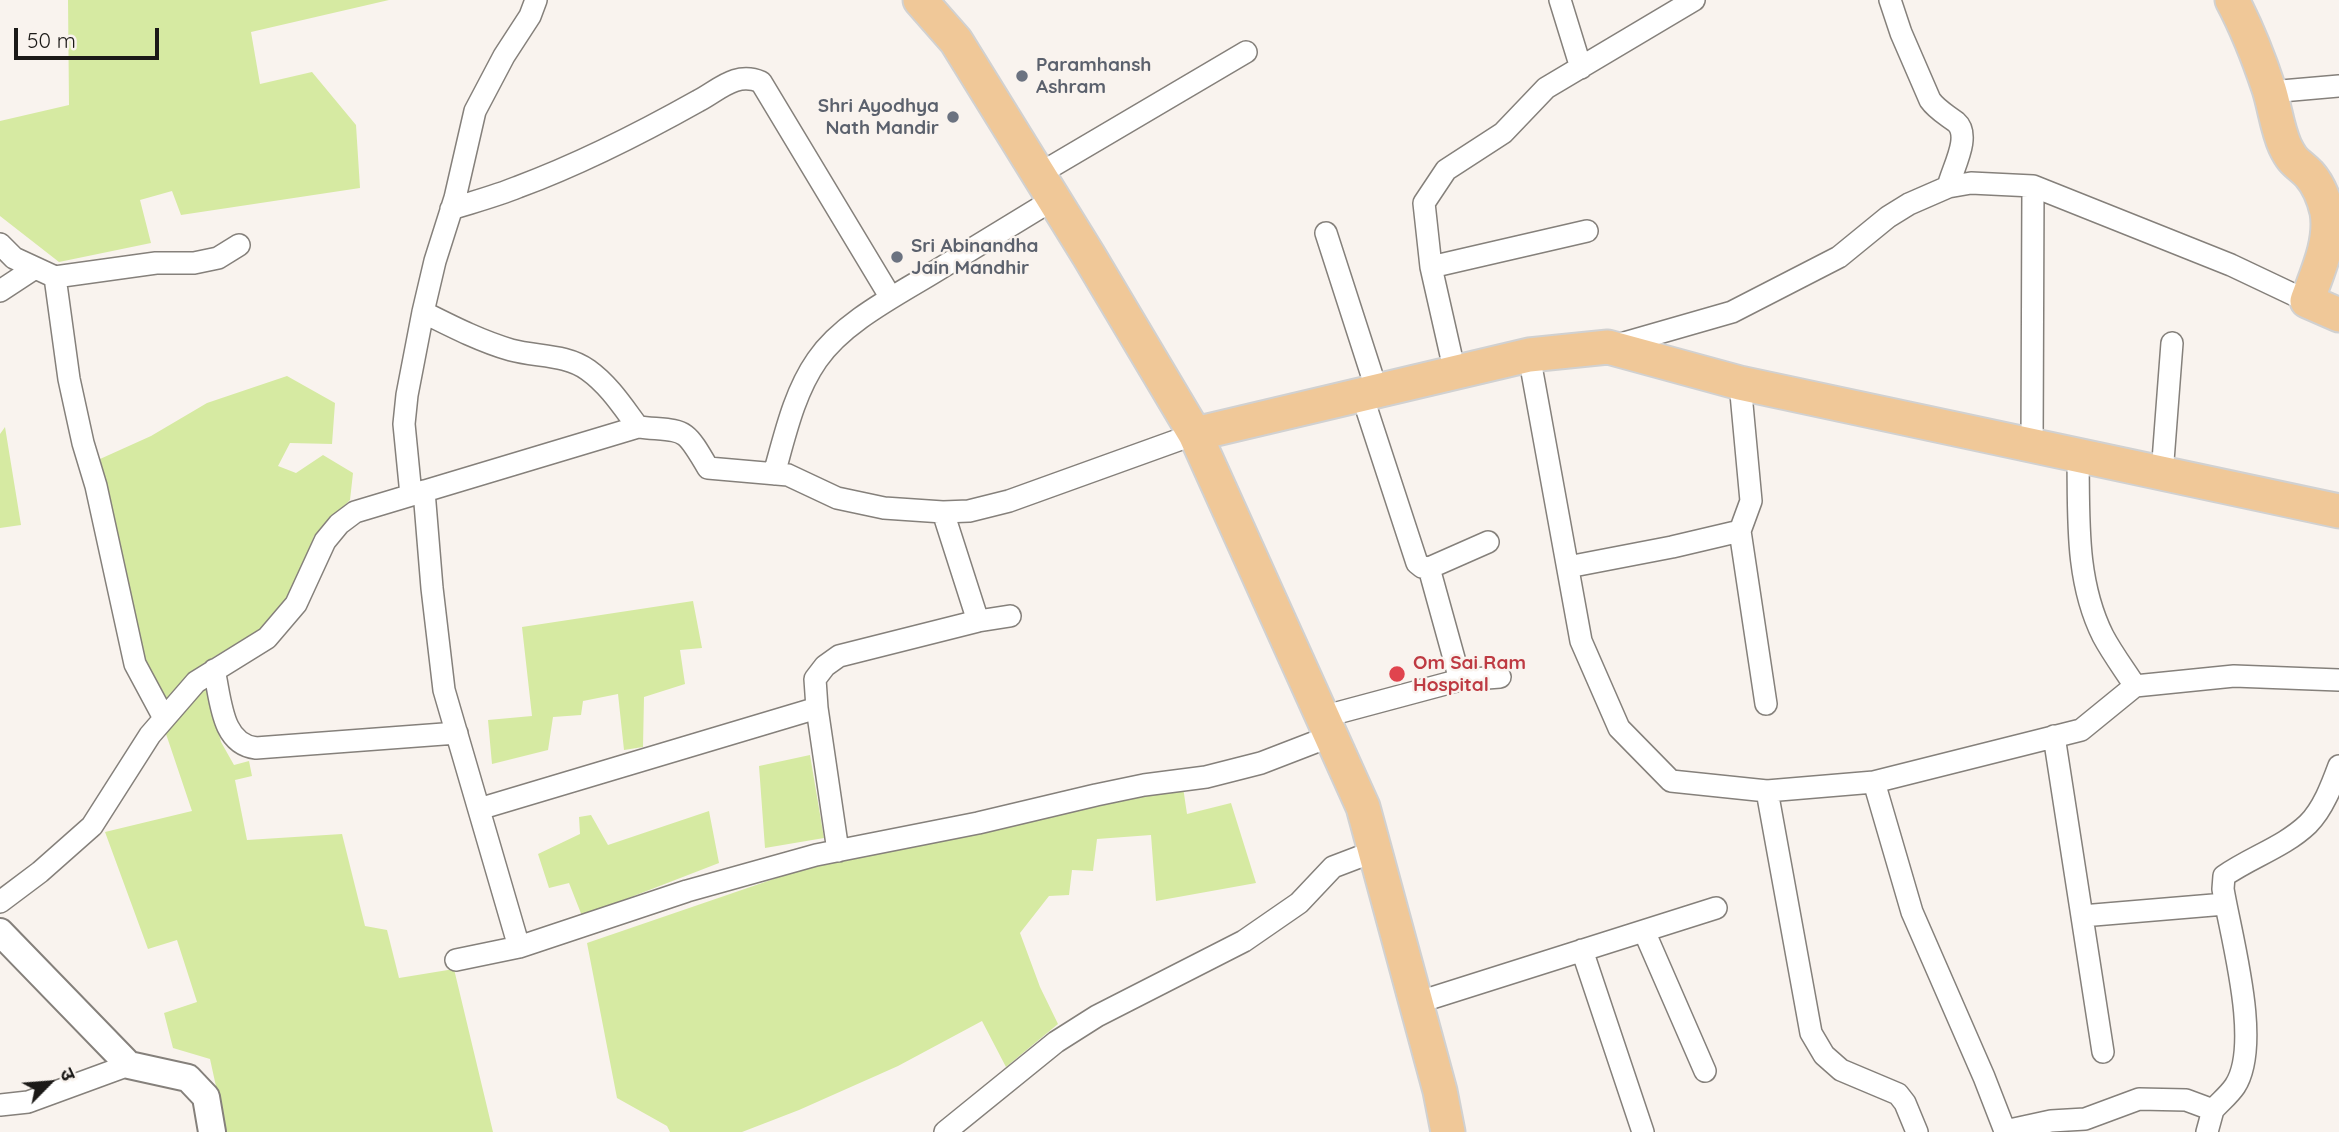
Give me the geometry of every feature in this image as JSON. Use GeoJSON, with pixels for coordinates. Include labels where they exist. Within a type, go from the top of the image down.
{"type":"FeatureCollection","features":[{"type":"Feature","properties":{"kind":"main road"},"geometry":{"type":"LineString","coordinates":[[2232,0],[2243,19],[2270,92],[2279,131],[2287,150],[2296,165],[2308,173],[2318,186],[2327,212],[2328,234],[2307,300],[2339,315]]}},
{"type":"Feature","properties":{"kind":"main road"},"geometry":{"type":"LineString","coordinates":[[933,6],[1046,186],[1195,434],[1363,807],[1440,1091],[1448,1132]]}},
{"type":"Feature","properties":{"kind":"main road"},"geometry":{"type":"LineString","coordinates":[[1195,434],[1529,355],[1608,347],[1740,383],[2339,511]]}},
{"type":"Feature","properties":{"kind":"street"},"geometry":{"type":"LineString","coordinates":[[519,947],[444,690],[418,493],[404,424],[423,312],[475,111],[504,56],[530,16],[536,0]]}},
{"type":"Feature","properties":{"kind":"street"},"geometry":{"type":"LineString","coordinates":[[1560,0],[1581,68]]}},
{"type":"Feature","properties":{"kind":"street"},"geometry":{"type":"LineString","coordinates":[[1455,373],[1431,267],[1424,203],[1446,170],[1503,133],[1546,88],[1695,0]]}},
{"type":"Feature","properties":{"kind":"street"},"geometry":{"type":"LineString","coordinates":[[1890,0],[1930,100],[1935,107],[1960,125],[1963,132],[1963,143],[1952,168],[1948,187]]}},
{"type":"Feature","properties":{"kind":"street"},"geometry":{"type":"LineString","coordinates":[[774,474],[802,386],[818,359],[839,335],[1046,186],[1246,52]]}},
{"type":"Feature","properties":{"kind":"street"},"geometry":{"type":"LineString","coordinates":[[451,209],[518,187],[593,155],[738,78],[749,77],[761,82],[891,298]]}},
{"type":"Feature","properties":{"kind":"street"},"geometry":{"type":"LineString","coordinates":[[2270,92],[2339,86]]}},
{"type":"Feature","properties":{"kind":"street"},"geometry":{"type":"LineString","coordinates":[[1608,347],[1732,312],[1839,257],[1909,204],[1948,187],[1983,183],[2033,186],[2231,265],[2307,300]]}},
{"type":"Feature","properties":{"kind":"street"},"geometry":{"type":"LineString","coordinates":[[2032,446],[2033,186]]}},
{"type":"Feature","properties":{"kind":"street"},"geometry":{"type":"LineString","coordinates":[[1431,267],[1587,231]]}},
{"type":"Feature","properties":{"kind":"street"},"geometry":{"type":"LineString","coordinates":[[1326,233],[1413,555],[1422,567],[1429,568],[1488,542]]}},
{"type":"Feature","properties":{"kind":"street"},"geometry":{"type":"LineString","coordinates":[[0,244],[14,258],[55,277],[156,263],[194,263],[218,258],[239,245]]}},
{"type":"Feature","properties":{"kind":"street"},"geometry":{"type":"LineString","coordinates":[[0,290],[35,268]]}},
{"type":"Feature","properties":{"kind":"street"},"geometry":{"type":"LineString","coordinates":[[55,277],[69,379],[96,486],[135,664],[164,718]]}},
{"type":"Feature","properties":{"kind":"street"},"geometry":{"type":"LineString","coordinates":[[423,312],[485,342],[514,351],[568,360],[588,369],[606,386],[638,427]]}},
{"type":"Feature","properties":{"kind":"street"},"geometry":{"type":"LineString","coordinates":[[2162,474],[2172,343]]}},
{"type":"Feature","properties":{"kind":"street"},"geometry":{"type":"LineString","coordinates":[[1529,355],[1581,641],[1619,728],[1671,781],[1767,791],[1874,782],[2081,730],[2135,685],[2234,676],[2339,680]]}},
{"type":"Feature","properties":{"kind":"street"},"geometry":{"type":"LineString","coordinates":[[1740,383],[1751,502],[1740,531],[1766,704]]}},
{"type":"Feature","properties":{"kind":"street"},"geometry":{"type":"LineString","coordinates":[[0,902],[40,872],[92,826],[150,735],[196,682],[267,638],[296,604],[325,541],[339,524],[355,512],[638,427],[675,430],[689,436],[708,468],[788,475],[837,498],[884,508],[943,512],[969,511],[1009,500],[1195,434]]}},
{"type":"Feature","properties":{"kind":"street"},"geometry":{"type":"LineString","coordinates":[[2078,456],[2080,554],[2086,585],[2104,638],[2135,685]]}},
{"type":"Feature","properties":{"kind":"street"},"geometry":{"type":"LineString","coordinates":[[943,512],[978,621]]}},
{"type":"Feature","properties":{"kind":"street"},"geometry":{"type":"LineString","coordinates":[[1568,567],[1740,531]]}},
{"type":"Feature","properties":{"kind":"street"},"geometry":{"type":"LineString","coordinates":[[1429,568],[1460,680]]}},
{"type":"Feature","properties":{"kind":"street"},"geometry":{"type":"LineString","coordinates":[[838,851],[815,679],[825,666],[839,656],[978,621],[1010,616]]}},
{"type":"Feature","properties":{"kind":"street"},"geometry":{"type":"LineString","coordinates":[[214,670],[228,727],[232,737],[243,747],[457,733]]}},
{"type":"Feature","properties":{"kind":"street"},"geometry":{"type":"LineString","coordinates":[[456,960],[519,947],[688,891],[838,851],[978,823],[1108,792],[1206,778],[1261,764],[1327,726],[1460,680],[1500,677]]}},
{"type":"Feature","properties":{"kind":"street"},"geometry":{"type":"LineString","coordinates":[[479,809],[817,708]]}},
{"type":"Feature","properties":{"kind":"street"},"geometry":{"type":"LineString","coordinates":[[2054,736],[2103,1052]]}},
{"type":"Feature","properties":{"kind":"street"},"geometry":{"type":"LineString","coordinates":[[2207,1132],[2213,1110],[2235,1086],[2246,1041],[2244,1006],[2223,889],[2224,876],[2269,851],[2309,823],[2329,790],[2339,766]]}},
{"type":"Feature","properties":{"kind":"street"},"geometry":{"type":"LineString","coordinates":[[1874,782],[1912,912],[2005,1132],[2051,1121],[2085,1119],[2139,1099],[2186,1100],[2213,1110]]}},
{"type":"Feature","properties":{"kind":"street"},"geometry":{"type":"LineString","coordinates":[[1767,791],[1811,1034],[1824,1055],[1841,1070],[1898,1094],[1905,1103],[1917,1132]]}},
{"type":"Feature","properties":{"kind":"street"},"geometry":{"type":"LineString","coordinates":[[945,1132],[1056,1042],[1097,1016],[1244,941],[1299,903],[1333,867],[1375,851]]}},
{"type":"Feature","properties":{"kind":"street"},"geometry":{"type":"LineString","coordinates":[[2082,916],[2225,904]]}},
{"type":"Feature","properties":{"kind":"street"},"geometry":{"type":"LineString","coordinates":[[1416,1003],[1716,908]]}},
{"type":"Feature","properties":{"kind":"street"},"geometry":{"type":"LineString","coordinates":[[1644,931],[1705,1071]]}},
{"type":"Feature","properties":{"kind":"street"},"geometry":{"type":"LineString","coordinates":[[0,932],[130,1065],[188,1079],[206,1097],[212,1132]]}},
{"type":"Feature","properties":{"kind":"street"},"geometry":{"type":"LineString","coordinates":[[1582,950],[1643,1132]]}},
{"type":"Feature","properties":{"kind":"street"},"geometry":{"type":"LineString","coordinates":[[0,1105],[28,1102],[130,1065]]}},
{"type":"Feature","properties":{"kind":"green space"},"geometry":{"type":"Polygon","coordinates":[[[68,0],[389,0],[251,32],[260,84],[312,72],[356,125],[360,188],[181,215],[172,191],[140,200],[151,243],[59,262],[0,216],[0,121],[69,105],[68,0]]]}},
{"type":"Feature","properties":{"kind":"green space"},"geometry":{"type":"Polygon","coordinates":[[[287,376],[335,403],[332,444],[290,443],[278,466],[296,473],[323,455],[353,473],[350,500],[314,536],[292,596],[260,629],[209,660],[167,701],[144,660],[100,459],[151,436],[207,403],[287,376]]]}},
{"type":"Feature","properties":{"kind":"green space"},"geometry":{"type":"Polygon","coordinates":[[[5,427],[21,525],[0,528],[0,434],[5,427]]]}},
{"type":"Feature","properties":{"kind":"green space"},"geometry":{"type":"Polygon","coordinates":[[[693,601],[702,648],[680,650],[685,684],[644,697],[643,747],[624,750],[618,694],[583,701],[581,715],[553,717],[548,750],[492,764],[488,720],[532,716],[522,627],[693,601]]]}},
{"type":"Feature","properties":{"kind":"green space"},"geometry":{"type":"Polygon","coordinates":[[[207,686],[221,742],[234,765],[249,761],[252,776],[235,780],[247,840],[342,834],[365,926],[387,930],[399,978],[454,969],[493,1132],[226,1132],[210,1059],[173,1048],[164,1013],[197,1002],[177,940],[148,949],[105,832],[192,811],[165,731],[207,686]]]}},
{"type":"Feature","properties":{"kind":"green space"},"geometry":{"type":"Polygon","coordinates":[[[810,755],[824,838],[765,848],[759,766],[810,755]]]}},
{"type":"Feature","properties":{"kind":"green space"},"geometry":{"type":"Polygon","coordinates":[[[1183,787],[1187,814],[1231,803],[1256,883],[1156,901],[1151,835],[1097,839],[1093,871],[1072,870],[1069,895],[1049,896],[1020,933],[1040,987],[1058,1024],[1006,1067],[982,1021],[898,1066],[742,1132],[670,1132],[667,1126],[617,1098],[587,943],[835,858],[975,833],[1183,787]]]}},
{"type":"Feature","properties":{"kind":"green space"},"geometry":{"type":"Polygon","coordinates":[[[709,811],[719,863],[582,916],[569,883],[549,888],[538,854],[580,834],[579,817],[591,815],[608,845],[709,811]]]}},
{"type":"Feature","properties":{"kind":"place","name":"Paramhansh Ashram"},"geometry":{"type":"Point","coordinates":[1022,76]}},
{"type":"Feature","properties":{"kind":"place","name":"Shri Ayodhya Nath Mandir"},"geometry":{"type":"Point","coordinates":[953,117]}},
{"type":"Feature","properties":{"kind":"place","name":"Sri Abinandha Jain Mandhir"},"geometry":{"type":"Point","coordinates":[897,257]}},
{"type":"Feature","properties":{"kind":"place","name":"Om Sai Ram Hospital"},"geometry":{"type":"Point","coordinates":[1397,674]}}]}
